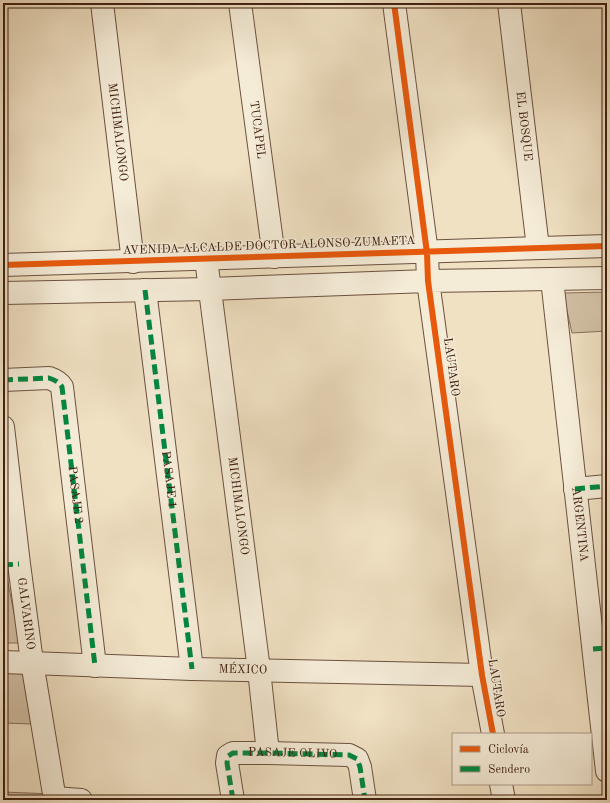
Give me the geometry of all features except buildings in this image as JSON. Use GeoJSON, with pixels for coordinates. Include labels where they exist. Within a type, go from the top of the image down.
{"type":"FeatureCollection","features":[{"type":"Feature","properties":{"kind":"street","name":"MICHIMALONGO"},"geometry":{"type":"LineString","coordinates":[[102,3],[133,262]]}},
{"type":"Feature","properties":{"kind":"street","name":"TUCAPEL"},"geometry":{"type":"LineString","coordinates":[[240,3],[274,257]]}},
{"type":"Feature","properties":{"kind":"street","name":"LAUTARO"},"geometry":{"type":"LineString","coordinates":[[394,3],[427,253],[428,281],[482,675],[493,733]]}},
{"type":"Feature","properties":{"kind":"street","name":"EL BOSQUE"},"geometry":{"type":"LineString","coordinates":[[510,3],[538,248]]}},
{"type":"Feature","properties":{"kind":"street","name":"AVENIDA ALCALDE DOCTOR ALONSO ZUMAETA"},"geometry":{"type":"LineString","coordinates":[[3,265],[427,253],[607,246]]}},
{"type":"Feature","properties":{"kind":"street","name":"MICHIMALONGO"},"geometry":{"type":"LineString","coordinates":[[206,259],[259,670],[268,753]]}},
{"type":"Feature","properties":{"kind":"street"},"geometry":{"type":"LineString","coordinates":[[3,294],[209,289],[428,281],[607,278]]}},
{"type":"Feature","properties":{"kind":"street","name":"ARGENTINA"},"geometry":{"type":"LineString","coordinates":[[552,279],[575,489],[600,648],[607,771]]}},
{"type":"Feature","properties":{"kind":"street","name":"PASAJE 1"},"geometry":{"type":"LineString","coordinates":[[145,290],[192,669]]}},
{"type":"Feature","properties":{"kind":"street","name":"PASAJE 2"},"geometry":{"type":"LineString","coordinates":[[3,380],[49,378],[59,382],[62,387],[95,666]]}},
{"type":"Feature","properties":{"kind":"street","name":"GALVARINO"},"geometry":{"type":"LineString","coordinates":[[3,427],[32,662],[55,799]]}},
{"type":"Feature","properties":{"kind":"street"},"geometry":{"type":"LineString","coordinates":[[575,489],[607,486]]}},
{"type":"Feature","properties":{"kind":"street","name":"MÉXICO"},"geometry":{"type":"LineString","coordinates":[[3,662],[192,669],[482,675]]}},
{"type":"Feature","properties":{"kind":"street","name":"PASAJE OLIVO"},"geometry":{"type":"LineString","coordinates":[[233,800],[227,762],[228,756],[233,753],[349,755],[356,759],[360,767],[365,800]]}},
{"type":"Feature","properties":{"kind":"street"},"geometry":{"type":"LineString","coordinates":[[502,785],[504,800]]}},
{"type":"Feature","properties":{"kind":"street"},"geometry":{"type":"LineString","coordinates":[[55,799],[81,800]]}},
{"type":"Feature","properties":{"kind":"shaded area"},"geometry":{"type":"Polygon","coordinates":[[[607,292],[607,331],[572,333],[563,293],[607,292]]]}},
{"type":"Feature","properties":{"kind":"shaded area"},"geometry":{"type":"Polygon","coordinates":[[[3,573],[6,573],[20,643],[3,643],[3,573]]]}},
{"type":"Feature","properties":{"kind":"shaded area"},"geometry":{"type":"Polygon","coordinates":[[[3,658],[24,658],[33,724],[3,723],[3,658]]]}},
{"type":"Feature","properties":{"kind":"shaded area"},"geometry":{"type":"Polygon","coordinates":[[[3,792],[54,794],[55,800],[3,800],[3,792]]]}},
{"type":"Feature","properties":{"kind":"marked path"},"geometry":{"type":"LineString","coordinates":[[145,290],[192,669]]}},
{"type":"Feature","properties":{"kind":"marked path"},"geometry":{"type":"LineString","coordinates":[[3,380],[49,378],[57,381],[62,387],[95,666]]}},
{"type":"Feature","properties":{"kind":"marked path"},"geometry":{"type":"LineString","coordinates":[[575,489],[607,486]]}},
{"type":"Feature","properties":{"kind":"marked path"},"geometry":{"type":"LineString","coordinates":[[3,565],[19,564]]}},
{"type":"Feature","properties":{"kind":"marked path"},"geometry":{"type":"LineString","coordinates":[[593,649],[607,648]]}},
{"type":"Feature","properties":{"kind":"marked path"},"geometry":{"type":"LineString","coordinates":[[233,800],[227,763],[228,756],[233,753],[349,755],[357,759],[360,767],[365,800]]}},
{"type":"Feature","properties":{"kind":"marked path"},"geometry":{"type":"LineString","coordinates":[[55,798],[81,800]]}},
{"type":"Feature","properties":{"kind":"cycle path"},"geometry":{"type":"LineString","coordinates":[[394,3],[427,253],[428,281],[482,675],[493,733]]}},
{"type":"Feature","properties":{"kind":"cycle path"},"geometry":{"type":"LineString","coordinates":[[3,265],[607,246]]}}]}
